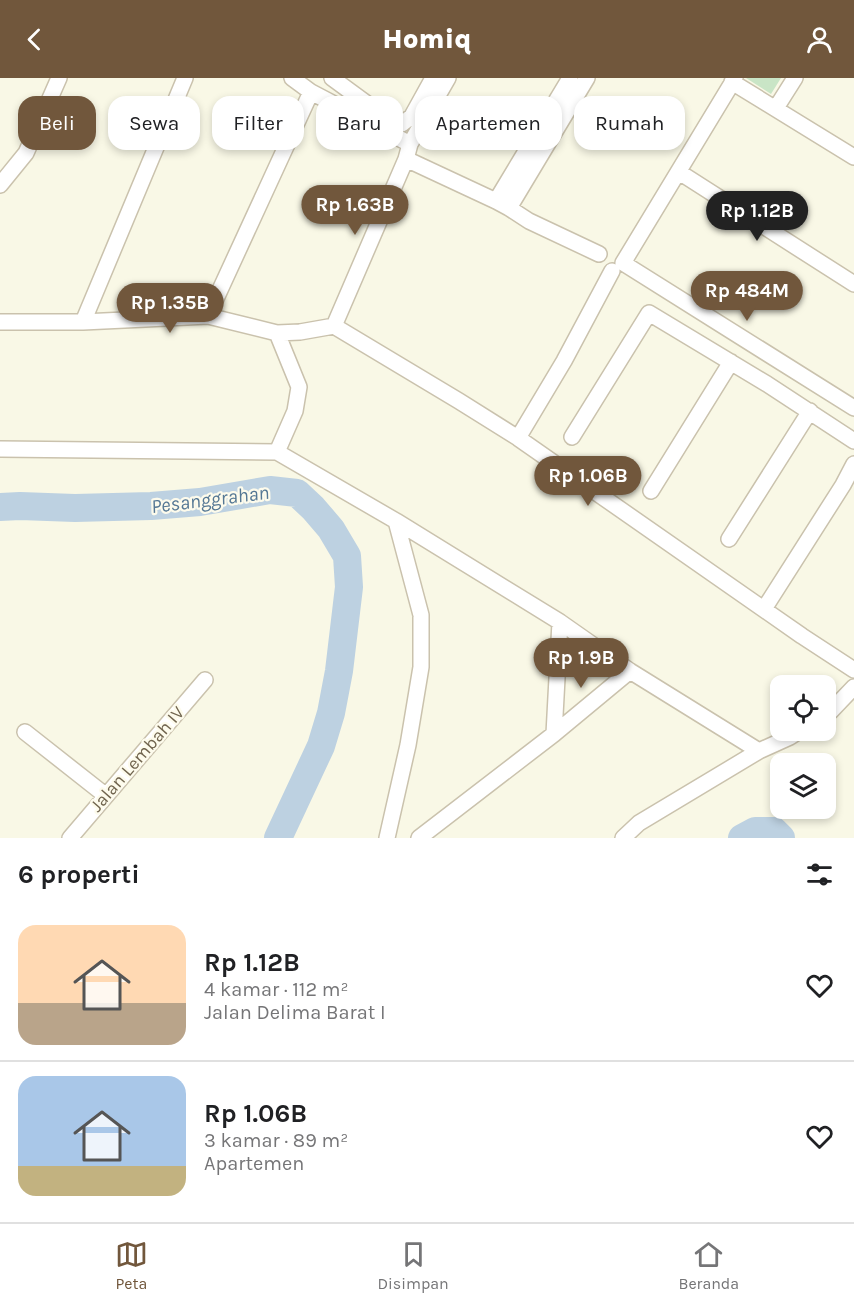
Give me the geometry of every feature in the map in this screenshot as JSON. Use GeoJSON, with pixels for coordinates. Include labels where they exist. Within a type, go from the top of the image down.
{"type":"FeatureCollection","features":[{"type":"Feature","properties":{"kind":"street"},"geometry":{"type":"LineString","coordinates":[[0,185],[26,153],[58,78]]}},
{"type":"Feature","properties":{"kind":"street"},"geometry":{"type":"LineString","coordinates":[[83,322],[185,78]]}},
{"type":"Feature","properties":{"kind":"street"},"geometry":{"type":"LineString","coordinates":[[292,78],[408,152],[529,220],[599,254]]}},
{"type":"Feature","properties":{"kind":"street"},"geometry":{"type":"LineString","coordinates":[[332,78],[392,122],[402,124],[412,116],[433,78]]}},
{"type":"Feature","properties":{"kind":"street"},"geometry":{"type":"LineString","coordinates":[[334,326],[408,152],[448,78]]}},
{"type":"Feature","properties":{"kind":"street"},"geometry":{"type":"LineString","coordinates":[[503,205],[570,78]]}},
{"type":"Feature","properties":{"kind":"street"},"geometry":{"type":"LineString","coordinates":[[503,205],[587,78]]}},
{"type":"Feature","properties":{"kind":"street"},"geometry":{"type":"LineString","coordinates":[[776,108],[795,78]]}},
{"type":"Feature","properties":{"kind":"street"},"geometry":{"type":"LineString","coordinates":[[854,157],[734,80],[623,263],[854,408]]}},
{"type":"Feature","properties":{"kind":"street"},"geometry":{"type":"LineString","coordinates":[[208,316],[311,92]]}},
{"type":"Feature","properties":{"kind":"street"},"geometry":{"type":"LineString","coordinates":[[679,172],[854,284]]}},
{"type":"Feature","properties":{"kind":"street"},"geometry":{"type":"LineString","coordinates":[[518,438],[564,361],[612,271]]}},
{"type":"Feature","properties":{"kind":"street"},"geometry":{"type":"LineString","coordinates":[[572,436],[649,313],[810,411],[854,441]]}},
{"type":"Feature","properties":{"kind":"street"},"geometry":{"type":"LineString","coordinates":[[0,322],[83,322],[208,316],[277,333],[300,332],[334,326],[518,438],[854,670]]}},
{"type":"Feature","properties":{"kind":"street"},"geometry":{"type":"LineString","coordinates":[[277,333],[299,387],[295,411],[278,452]]}},
{"type":"Feature","properties":{"kind":"street"},"geometry":{"type":"LineString","coordinates":[[651,491],[731,362]]}},
{"type":"Feature","properties":{"kind":"street"},"geometry":{"type":"LineString","coordinates":[[729,539],[810,411]]}},
{"type":"Feature","properties":{"kind":"street"},"geometry":{"type":"LineString","coordinates":[[0,449],[278,452],[396,521],[560,622],[630,671],[759,751]]}},
{"type":"Feature","properties":{"kind":"street"},"geometry":{"type":"LineString","coordinates":[[764,609],[854,464]]}},
{"type":"Feature","properties":{"kind":"street"},"geometry":{"type":"LineString","coordinates":[[387,838],[408,745],[421,667],[421,615],[396,521]]}},
{"type":"Feature","properties":{"kind":"street"},"geometry":{"type":"LineString","coordinates":[[554,734],[560,622]]}},
{"type":"Feature","properties":{"kind":"street"},"geometry":{"type":"LineString","coordinates":[[419,838],[554,734],[630,671]]}},
{"type":"Feature","properties":{"kind":"street","name":"Jalan Lembah IV"},"geometry":{"type":"LineString","coordinates":[[70,838],[205,680]]}},
{"type":"Feature","properties":{"kind":"street"},"geometry":{"type":"LineString","coordinates":[[836,706],[854,687]]}},
{"type":"Feature","properties":{"kind":"street"},"geometry":{"type":"LineString","coordinates":[[25,732],[105,795]]}},
{"type":"Feature","properties":{"kind":"street"},"geometry":{"type":"LineString","coordinates":[[623,838],[639,823],[759,751],[783,741]]}},
{"type":"Feature","properties":{"kind":"green space"},"geometry":{"type":"Polygon","coordinates":[[[746,78],[781,78],[771,94],[746,78]]]}},
{"type":"Feature","properties":{"kind":"waterway","name":"Pesanggrahan"},"geometry":{"type":"LineString","coordinates":[[0,507],[151,506],[200,502],[270,490],[297,493],[331,529],[347,556],[349,587],[339,671],[331,713],[321,746],[278,838]]}},
{"type":"Feature","properties":{"kind":"waterway","name":"Pesanggrahan"},"geometry":{"type":"LineString","coordinates":[[742,838],[755,831],[774,831],[781,838]]}}]}
